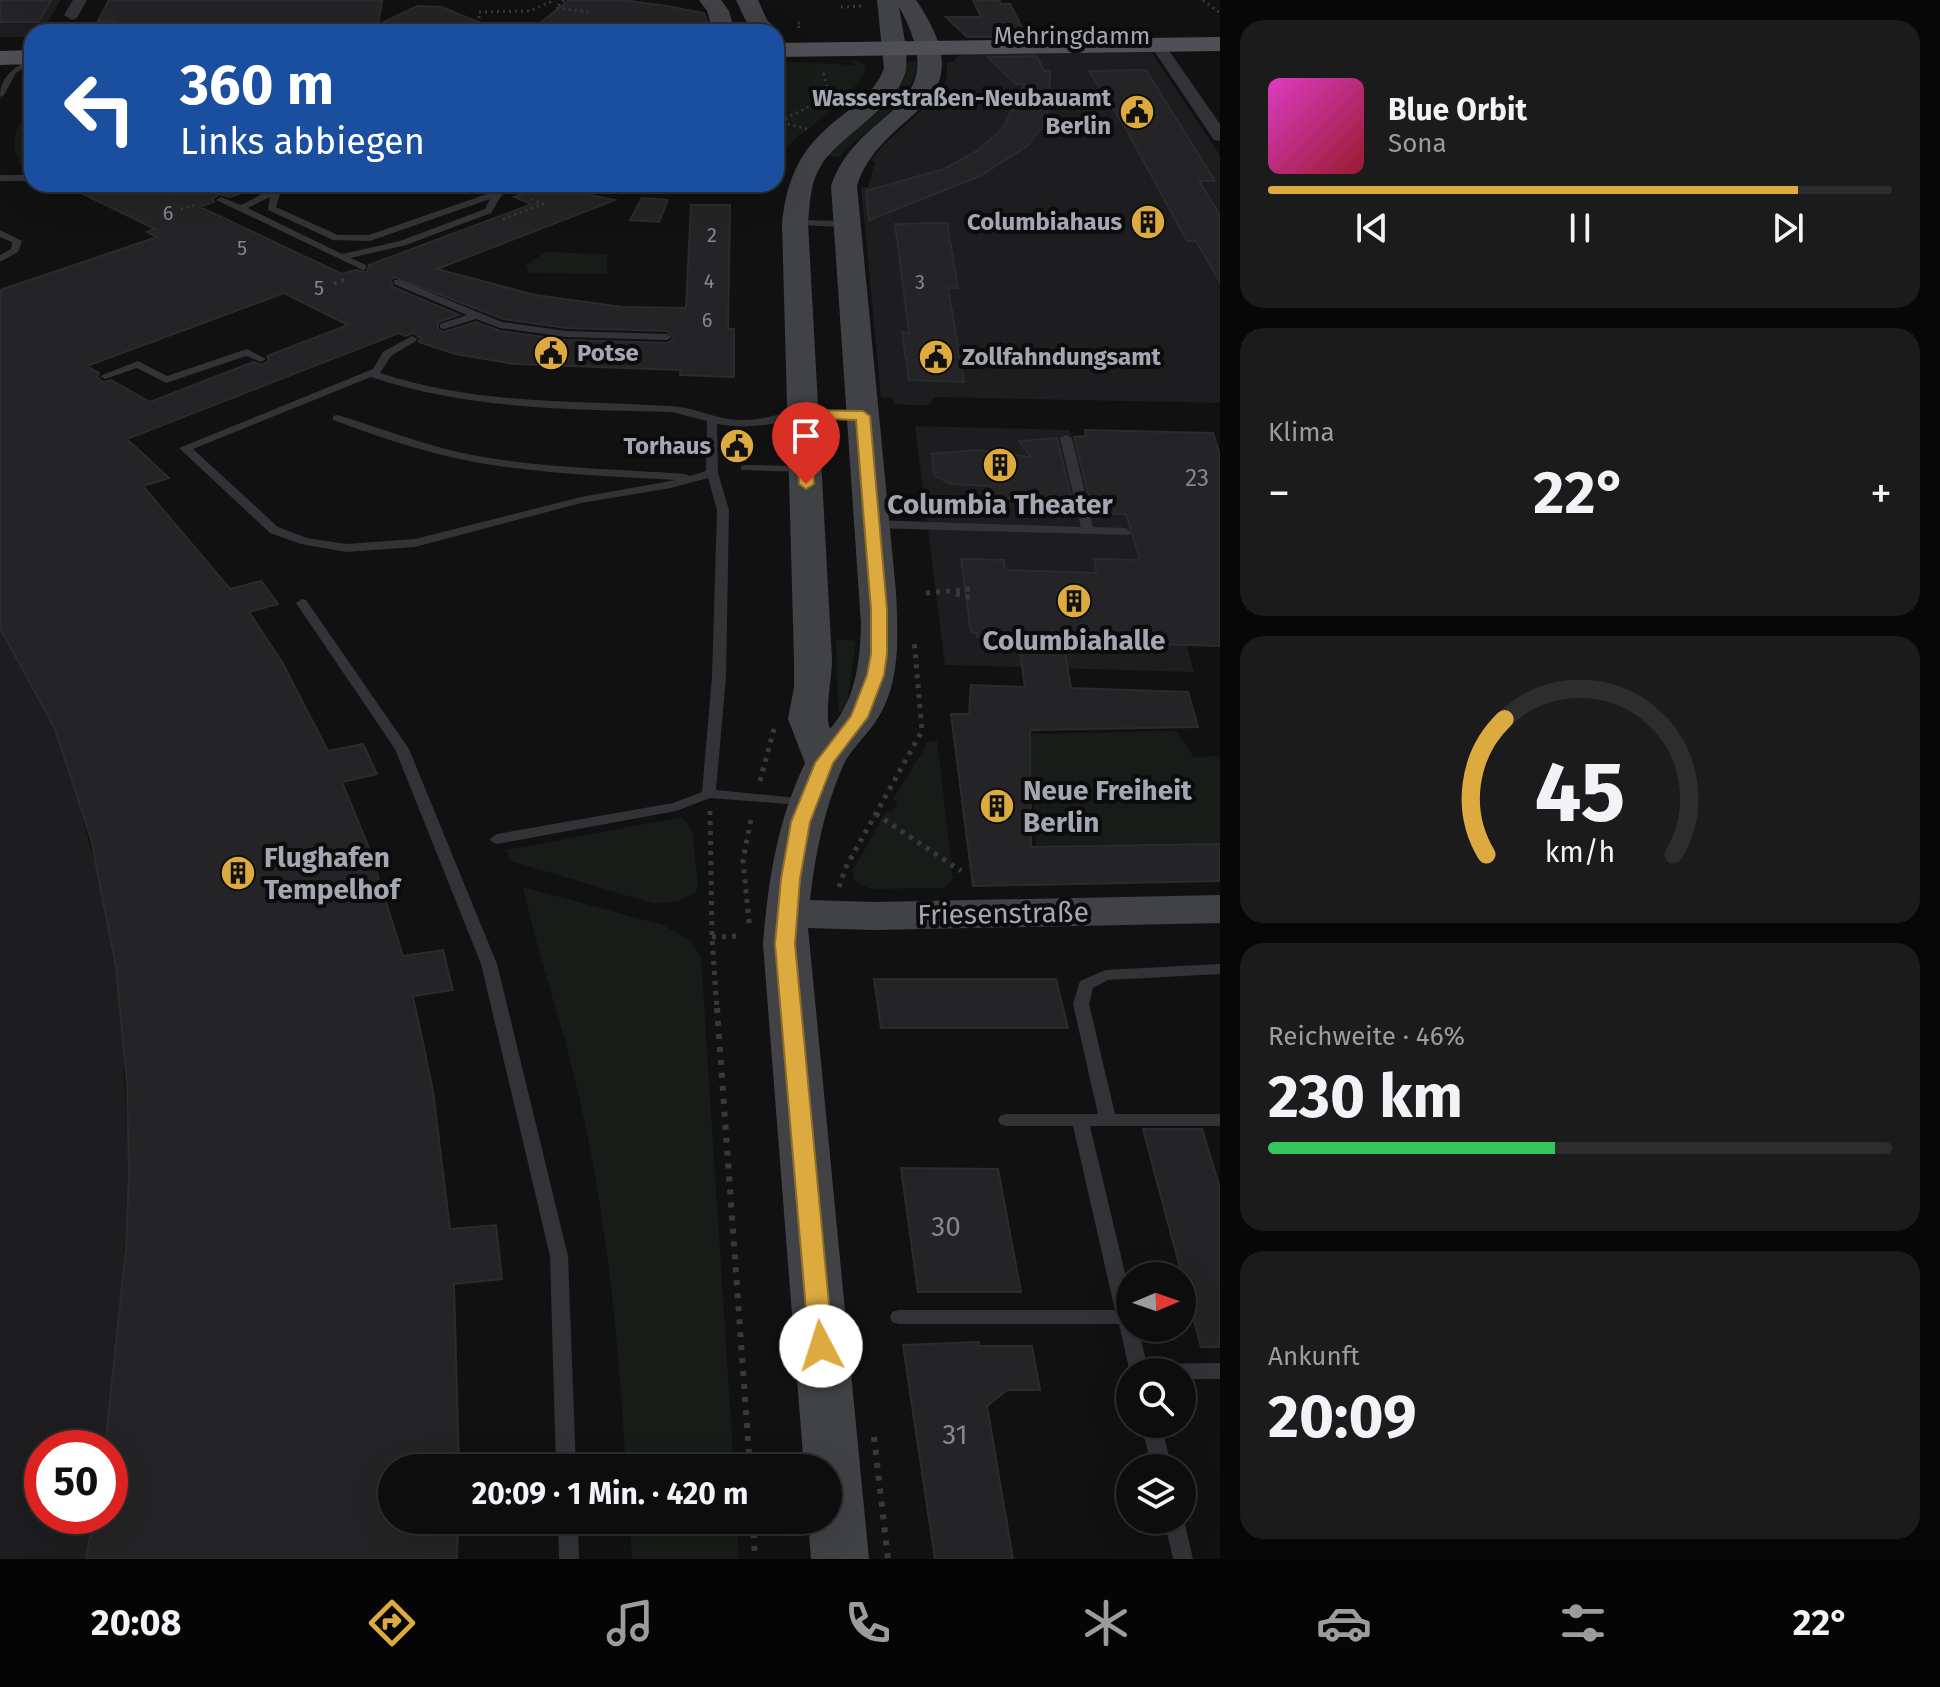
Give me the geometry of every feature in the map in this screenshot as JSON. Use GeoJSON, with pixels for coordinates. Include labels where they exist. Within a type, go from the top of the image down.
{"type":"FeatureCollection","features":[{"type":"Feature","properties":{"kind":"main road"},"geometry":{"type":"LineString","coordinates":[[710,0],[722,24]]}},
{"type":"Feature","properties":{"kind":"main road"},"geometry":{"type":"LineString","coordinates":[[747,0],[760,24]]}},
{"type":"Feature","properties":{"kind":"main road"},"geometry":{"type":"LineString","coordinates":[[784,175],[885,91],[895,68],[888,0]]}},
{"type":"Feature","properties":{"kind":"main road"},"geometry":{"type":"LineString","coordinates":[[824,763],[807,719],[813,687],[813,660],[840,523],[868,486],[846,224],[846,171],[862,148],[921,97],[932,77],[926,43],[905,0]]}},
{"type":"Feature","properties":{"kind":"main road","name":"Mehringdamm"},"geometry":{"type":"LineString","coordinates":[[784,35],[926,43],[1155,40],[1220,35]]}},
{"type":"Feature","properties":{"kind":"main road"},"geometry":{"type":"LineString","coordinates":[[0,46],[24,40]]}},
{"type":"Feature","properties":{"kind":"main road","name":"Mehringdamm"},"geometry":{"type":"LineString","coordinates":[[1155,40],[1220,44]]}},
{"type":"Feature","properties":{"kind":"main road"},"geometry":{"type":"LineString","coordinates":[[0,58],[24,59]]}},
{"type":"Feature","properties":{"kind":"main road"},"geometry":{"type":"LineString","coordinates":[[784,175],[846,171]]}},
{"type":"Feature","properties":{"kind":"main road"},"geometry":{"type":"LineString","coordinates":[[784,175],[795,223],[806,477],[840,523],[879,610],[876,675],[860,717],[824,763],[768,922],[785,956],[840,1559]]}},
{"type":"Feature","properties":{"kind":"main road"},"geometry":{"type":"LineString","coordinates":[[803,414],[863,416]]}},
{"type":"Feature","properties":{"kind":"main road"},"geometry":{"type":"LineString","coordinates":[[806,477],[868,486]]}},
{"type":"Feature","properties":{"kind":"main road","name":"Friesenstraße"},"geometry":{"type":"LineString","coordinates":[[768,922],[874,916],[1220,909]]}},
{"type":"Feature","properties":{"kind":"street"},"geometry":{"type":"LineString","coordinates":[[68,23],[80,0]]}},
{"type":"Feature","properties":{"kind":"street"},"geometry":{"type":"LineString","coordinates":[[1155,40],[1220,136]]}},
{"type":"Feature","properties":{"kind":"lane"},"geometry":{"type":"LineString","coordinates":[[0,95],[13,72],[24,64]]}},
{"type":"Feature","properties":{"kind":"lane"},"geometry":{"type":"LineString","coordinates":[[0,178],[24,178]]}},
{"type":"Feature","properties":{"kind":"lane"},"geometry":{"type":"LineString","coordinates":[[276,192],[271,208],[336,238],[370,238],[503,192]]}},
{"type":"Feature","properties":{"kind":"lane"},"geometry":{"type":"LineString","coordinates":[[241,208],[276,192]]}},
{"type":"Feature","properties":{"kind":"lane"},"geometry":{"type":"LineString","coordinates":[[341,257],[403,243],[488,211],[498,194]]}},
{"type":"Feature","properties":{"kind":"lane"},"geometry":{"type":"LineString","coordinates":[[221,200],[363,267]]}},
{"type":"Feature","properties":{"kind":"lane"},"geometry":{"type":"LineString","coordinates":[[795,223],[846,224]]}},
{"type":"Feature","properties":{"kind":"lane"},"geometry":{"type":"LineString","coordinates":[[0,233],[17,241],[15,250],[0,259]]}},
{"type":"Feature","properties":{"kind":"lane"},"geometry":{"type":"LineString","coordinates":[[397,282],[500,325],[537,331],[667,337]]}},
{"type":"Feature","properties":{"kind":"lane"},"geometry":{"type":"LineString","coordinates":[[444,326],[474,316]]}},
{"type":"Feature","properties":{"kind":"lane"},"geometry":{"type":"LineString","coordinates":[[412,339],[387,354],[381,369],[371,374],[185,448],[274,530],[305,541],[346,548],[415,543],[581,500],[662,487],[712,473]]}},
{"type":"Feature","properties":{"kind":"lane"},"geometry":{"type":"LineString","coordinates":[[105,376],[138,364],[166,380],[247,352],[261,359]]}},
{"type":"Feature","properties":{"kind":"lane"},"geometry":{"type":"LineString","coordinates":[[371,374],[415,389],[472,400],[547,406],[676,409],[733,423],[762,424],[803,414]]}},
{"type":"Feature","properties":{"kind":"lane"},"geometry":{"type":"LineString","coordinates":[[337,418],[388,437],[471,458],[536,467],[697,477]]}},
{"type":"Feature","properties":{"kind":"lane"},"geometry":{"type":"LineString","coordinates":[[709,794],[719,677],[723,510],[712,473],[712,418]]}},
{"type":"Feature","properties":{"kind":"lane"},"geometry":{"type":"LineString","coordinates":[[1066,438],[1088,531]]}},
{"type":"Feature","properties":{"kind":"lane"},"geometry":{"type":"LineString","coordinates":[[745,468],[806,477]]}},
{"type":"Feature","properties":{"kind":"lane"},"geometry":{"type":"LineString","coordinates":[[840,523],[1125,532]]}},
{"type":"Feature","properties":{"kind":"lane"},"geometry":{"type":"LineString","coordinates":[[302,603],[402,749],[489,964],[559,1256],[566,1454]]}},
{"type":"Feature","properties":{"kind":"lane"},"geometry":{"type":"LineString","coordinates":[[497,839],[676,807],[709,794],[808,803]]}},
{"type":"Feature","properties":{"kind":"lane"},"geometry":{"type":"LineString","coordinates":[[1108,1120],[1081,1004],[1086,985],[1105,975],[1220,969]]}},
{"type":"Feature","properties":{"kind":"lane"},"geometry":{"type":"LineString","coordinates":[[1006,1120],[1220,1120]]}},
{"type":"Feature","properties":{"kind":"lane"},"geometry":{"type":"LineString","coordinates":[[1080,1120],[1116,1274]]}},
{"type":"Feature","properties":{"kind":"lane"},"geometry":{"type":"LineString","coordinates":[[899,1317],[1116,1317]]}},
{"type":"Feature","properties":{"kind":"lane"},"geometry":{"type":"LineString","coordinates":[[1132,1342],[1139,1372],[1220,1371]]}},
{"type":"Feature","properties":{"kind":"lane"},"geometry":{"type":"LineString","coordinates":[[568,1534],[569,1559]]}},
{"type":"Feature","properties":{"kind":"lane"},"geometry":{"type":"LineString","coordinates":[[1177,1534],[1183,1559]]}},
{"type":"Feature","properties":{"kind":"path"},"geometry":{"type":"LineString","coordinates":[[479,24],[479,12],[533,10],[546,7],[555,0]]}},
{"type":"Feature","properties":{"kind":"path"},"geometry":{"type":"LineString","coordinates":[[564,0],[556,8],[591,12]]}},
{"type":"Feature","properties":{"kind":"path"},"geometry":{"type":"LineString","coordinates":[[1203,0],[1220,13]]}},
{"type":"Feature","properties":{"kind":"path"},"geometry":{"type":"LineString","coordinates":[[841,7],[863,6]]}},
{"type":"Feature","properties":{"kind":"path"},"geometry":{"type":"LineString","coordinates":[[1211,6],[1220,7]]}},
{"type":"Feature","properties":{"kind":"path"},"geometry":{"type":"LineString","coordinates":[[784,119],[811,107],[821,98],[827,89],[825,77]]}},
{"type":"Feature","properties":{"kind":"path"},"geometry":{"type":"LineString","coordinates":[[784,124],[815,131]]}},
{"type":"Feature","properties":{"kind":"path"},"geometry":{"type":"LineString","coordinates":[[926,593],[971,589]]}},
{"type":"Feature","properties":{"kind":"path"},"geometry":{"type":"LineString","coordinates":[[952,593],[972,598]]}},
{"type":"Feature","properties":{"kind":"path"},"geometry":{"type":"LineString","coordinates":[[1024,640],[1026,651]]}},
{"type":"Feature","properties":{"kind":"path"},"geometry":{"type":"LineString","coordinates":[[768,922],[743,860],[779,711]]}},
{"type":"Feature","properties":{"kind":"path"},"geometry":{"type":"LineString","coordinates":[[839,886],[922,731]]}},
{"type":"Feature","properties":{"kind":"path"},"geometry":{"type":"LineString","coordinates":[[709,794],[712,937],[749,1454]]}},
{"type":"Feature","properties":{"kind":"path"},"geometry":{"type":"LineString","coordinates":[[876,814],[961,871]]}},
{"type":"Feature","properties":{"kind":"path"},"geometry":{"type":"LineString","coordinates":[[712,937],[739,936]]}},
{"type":"Feature","properties":{"kind":"path"},"geometry":{"type":"LineString","coordinates":[[754,1534],[755,1559]]}},
{"type":"Feature","properties":{"kind":"shaded area"},"geometry":{"type":"Polygon","coordinates":[[[0,0],[61,0],[47,24],[24,24],[24,37],[0,37],[0,0]]]}},
{"type":"Feature","properties":{"kind":"shaded area"},"geometry":{"type":"Polygon","coordinates":[[[1151,52],[1220,155],[1220,403],[934,397],[930,405],[907,405],[894,404],[893,398],[881,397],[861,187],[868,187],[875,162],[871,161],[882,146],[937,97],[947,78],[947,62],[954,62],[957,56],[966,54],[1151,52]]]}},
{"type":"Feature","properties":{"kind":"shaded area"},"geometry":{"type":"Polygon","coordinates":[[[784,61],[855,65],[854,62],[831,61],[857,61],[866,66],[845,98],[784,148],[784,61]]]}},
{"type":"Feature","properties":{"kind":"shaded area"},"geometry":{"type":"Polygon","coordinates":[[[907,62],[918,62],[914,78],[897,104],[839,157],[827,156],[895,93],[903,81],[907,62]]]}},
{"type":"Feature","properties":{"kind":"shaded area"},"geometry":{"type":"Polygon","coordinates":[[[24,115],[24,170],[15,151],[18,127],[24,115]]]}},
{"type":"Feature","properties":{"kind":"shaded area"},"geometry":{"type":"Polygon","coordinates":[[[546,252],[607,254],[607,274],[529,273],[526,265],[546,252]]]}},
{"type":"Feature","properties":{"kind":"shaded area"},"geometry":{"type":"Polygon","coordinates":[[[915,426],[1070,430],[1090,501],[1149,504],[1194,672],[945,665],[915,426]]]}},
{"type":"Feature","properties":{"kind":"shaded area"},"geometry":{"type":"Polygon","coordinates":[[[0,628],[54,727],[68,764],[106,904],[121,1008],[129,1172],[119,1339],[107,1430],[24,1430],[24,1534],[91,1534],[86,1559],[0,1559],[0,628]]]}},
{"type":"Feature","properties":{"kind":"shaded area"},"geometry":{"type":"Polygon","coordinates":[[[838,639],[856,641],[846,712],[843,714],[838,711],[838,639]]]}},
{"type":"Feature","properties":{"kind":"shaded area"},"geometry":{"type":"Polygon","coordinates":[[[1176,731],[1194,757],[1220,756],[1220,844],[1036,847],[1030,734],[1176,731]]]}},
{"type":"Feature","properties":{"kind":"shaded area"},"geometry":{"type":"Polygon","coordinates":[[[937,740],[953,879],[944,888],[870,889],[854,880],[853,870],[886,811],[892,812],[898,802],[893,799],[926,746],[924,743],[937,740]]]}},
{"type":"Feature","properties":{"kind":"shaded area"},"geometry":{"type":"Polygon","coordinates":[[[682,817],[692,830],[698,884],[695,893],[679,901],[655,904],[511,861],[506,850],[682,817]]]}},
{"type":"Feature","properties":{"kind":"shaded area"},"geometry":{"type":"Polygon","coordinates":[[[523,887],[663,925],[692,942],[701,958],[733,1454],[625,1454],[614,1315],[593,1163],[571,1064],[523,887]]]}},
{"type":"Feature","properties":{"kind":"shaded area"},"geometry":{"type":"Polygon","coordinates":[[[631,1534],[738,1534],[739,1559],[632,1559],[631,1534]]]}},
{"type":"Feature","properties":{"kind":"building"},"geometry":{"type":"Polygon","coordinates":[[[0,0],[51,0],[39,22],[0,22],[0,0]]]}},
{"type":"Feature","properties":{"kind":"building"},"geometry":{"type":"Polygon","coordinates":[[[109,0],[382,0],[378,24],[110,24],[115,21],[98,21],[109,0]]]}},
{"type":"Feature","properties":{"kind":"building"},"geometry":{"type":"Polygon","coordinates":[[[569,0],[622,0],[704,13],[708,24],[539,24],[569,0]]]}},
{"type":"Feature","properties":{"kind":"building"},"geometry":{"type":"Polygon","coordinates":[[[973,0],[999,0],[1001,4],[1010,4],[1027,37],[967,37],[946,17],[981,17],[973,0]]]}},
{"type":"Feature","properties":{"kind":"building"},"geometry":{"type":"Polygon","coordinates":[[[417,6],[442,7],[483,24],[380,24],[417,6]]]}},
{"type":"Feature","properties":{"kind":"building"},"geometry":{"type":"Polygon","coordinates":[[[1037,56],[1044,71],[1050,71],[1049,106],[1043,126],[1027,146],[980,176],[869,220],[866,191],[944,169],[977,151],[1003,128],[1024,84],[1016,84],[988,57],[1037,56]]]}},
{"type":"Feature","properties":{"kind":"building"},"geometry":{"type":"Polygon","coordinates":[[[1146,70],[1215,181],[1199,181],[1220,215],[1220,282],[1196,241],[1187,241],[1126,129],[1089,71],[1146,70]]]}},
{"type":"Feature","properties":{"kind":"building","name":"Flughafen Tempelhof"},"geometry":{"type":"Polygon","coordinates":[[[79,192],[162,192],[169,195],[177,192],[244,192],[230,197],[219,194],[213,199],[214,202],[200,207],[342,274],[355,270],[367,272],[369,265],[532,204],[514,197],[528,192],[574,192],[615,200],[437,269],[535,295],[622,307],[686,308],[691,205],[730,205],[728,329],[734,329],[734,377],[680,375],[680,370],[514,364],[455,354],[419,342],[420,338],[414,333],[405,336],[399,333],[127,439],[169,478],[143,486],[230,589],[261,581],[278,604],[249,612],[282,662],[328,751],[363,744],[377,774],[342,782],[369,848],[403,956],[443,950],[453,990],[413,996],[433,1091],[450,1229],[496,1225],[502,1279],[454,1284],[459,1454],[378,1454],[378,1534],[458,1534],[457,1559],[86,1559],[91,1534],[128,1534],[128,1430],[107,1430],[126,1248],[129,1172],[127,1084],[116,967],[91,839],[54,727],[0,628],[0,290],[157,237],[147,232],[155,229],[79,192]],[[394,277],[391,280],[393,287],[459,315],[438,322],[438,330],[443,332],[476,322],[500,331],[566,340],[667,343],[675,338],[667,331],[566,328],[503,319],[394,277]],[[284,293],[87,366],[99,373],[97,377],[103,382],[111,380],[150,402],[253,362],[263,365],[269,360],[267,356],[348,325],[284,293]]]}},
{"type":"Feature","properties":{"kind":"building"},"geometry":{"type":"Polygon","coordinates":[[[642,198],[668,200],[659,222],[630,220],[642,198]]]}},
{"type":"Feature","properties":{"kind":"building"},"geometry":{"type":"Polygon","coordinates":[[[947,223],[958,288],[948,288],[964,382],[909,380],[902,332],[909,333],[895,224],[947,223]]]}},
{"type":"Feature","properties":{"kind":"building"},"geometry":{"type":"Polygon","coordinates":[[[1085,430],[1213,433],[1220,455],[1220,646],[1063,641],[1071,688],[1188,692],[1198,727],[1030,730],[1031,847],[1220,844],[1220,881],[973,886],[951,714],[969,714],[971,685],[1025,687],[1018,639],[977,637],[977,633],[971,632],[961,559],[1004,560],[1005,570],[1097,573],[1094,559],[1140,560],[1126,514],[1093,513],[1074,437],[1086,436],[1085,430]]]}},
{"type":"Feature","properties":{"kind":"building","name":"Columbia Theater"},"geometry":{"type":"Polygon","coordinates":[[[1057,438],[1072,501],[994,498],[991,486],[951,484],[934,475],[932,454],[978,450],[1031,457],[1019,441],[1057,438]]]}},
{"type":"Feature","properties":{"kind":"building"},"geometry":{"type":"Polygon","coordinates":[[[874,979],[1056,979],[1068,1028],[881,1028],[874,979]]]}},
{"type":"Feature","properties":{"kind":"building"},"geometry":{"type":"Polygon","coordinates":[[[1143,1129],[1202,1129],[1220,1188],[1220,1347],[1201,1347],[1196,1328],[1196,1262],[1178,1262],[1143,1129]]]}},
{"type":"Feature","properties":{"kind":"building"},"geometry":{"type":"Polygon","coordinates":[[[901,1168],[998,1169],[1021,1292],[918,1292],[901,1168]]]}},
{"type":"Feature","properties":{"kind":"building"},"geometry":{"type":"Polygon","coordinates":[[[979,1342],[979,1346],[1032,1346],[1040,1390],[1007,1390],[987,1406],[1013,1559],[935,1559],[903,1345],[979,1342]]]}},
{"type":"Feature","properties":{"kind":"place","name":"Wasserstraßen-Neubauamt Berlin"},"geometry":{"type":"Point","coordinates":[1137,112]}},
{"type":"Feature","properties":{"kind":"place","name":"Columbiahaus"},"geometry":{"type":"Point","coordinates":[1148,222]}},
{"type":"Feature","properties":{"kind":"place","name":"Potse"},"geometry":{"type":"Point","coordinates":[551,353]}},
{"type":"Feature","properties":{"kind":"place","name":"Zollfahndungsamt"},"geometry":{"type":"Point","coordinates":[936,357]}},
{"type":"Feature","properties":{"kind":"place","name":"Torhaus"},"geometry":{"type":"Point","coordinates":[737,446]}},
{"type":"Feature","properties":{"kind":"place","name":"Columbia Theater"},"geometry":{"type":"Point","coordinates":[1000,465]}},
{"type":"Feature","properties":{"kind":"place","name":"Columbiahalle"},"geometry":{"type":"Point","coordinates":[1074,601]}},
{"type":"Feature","properties":{"kind":"place","name":"Neue Freiheit Berlin"},"geometry":{"type":"Point","coordinates":[997,806]}},
{"type":"Feature","properties":{"kind":"place","name":"Flughafen Tempelhof"},"geometry":{"type":"Point","coordinates":[238,873]}},
{"type":"Feature","properties":{"kind":"route"},"geometry":{"type":"LineString","coordinates":[[806,484],[803,414],[863,416],[879,610],[876,675],[860,717],[824,763],[801,822],[786,913],[787,982],[821,1346]]}}]}
